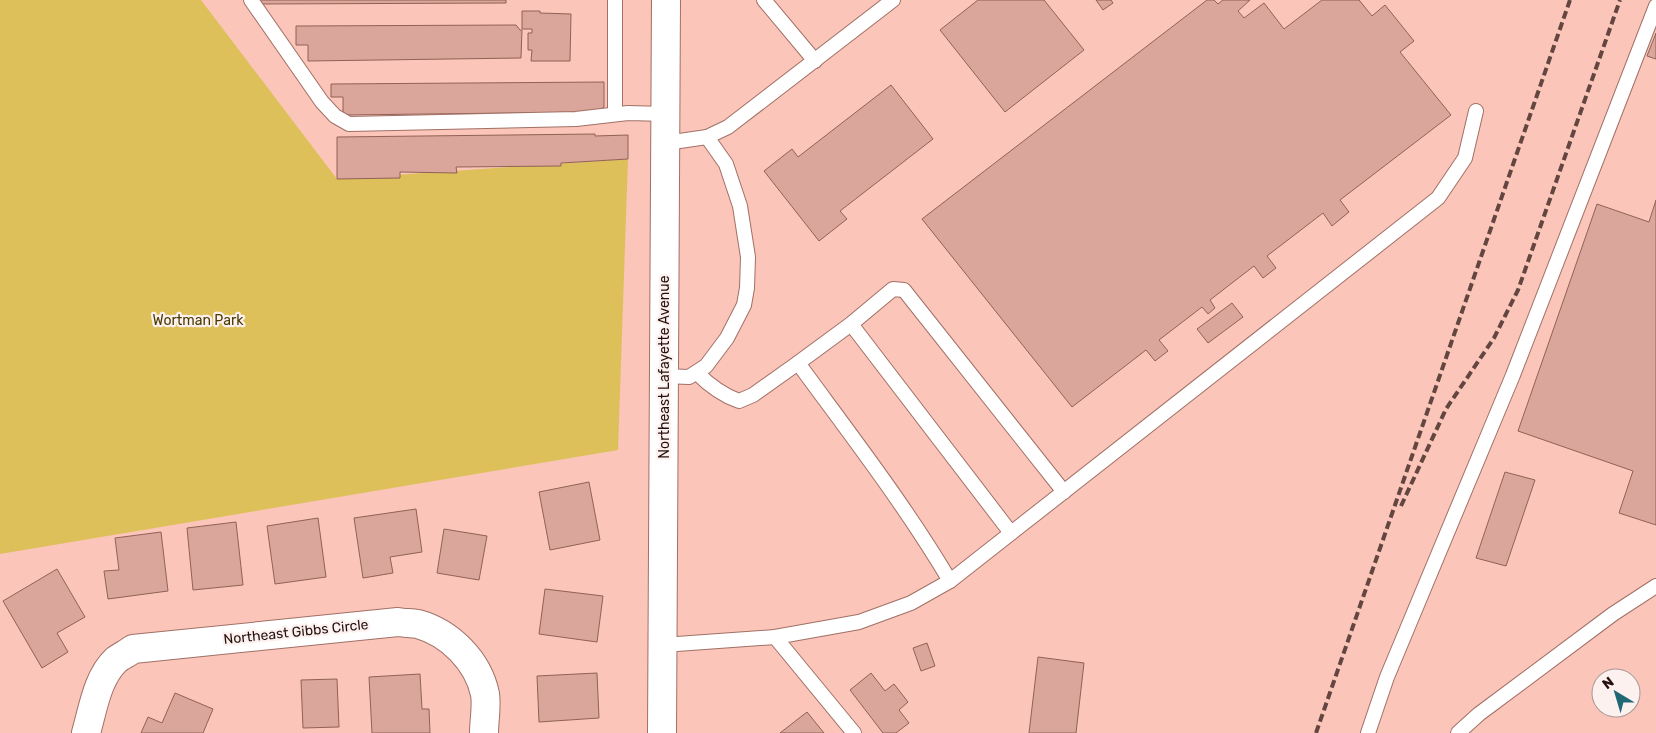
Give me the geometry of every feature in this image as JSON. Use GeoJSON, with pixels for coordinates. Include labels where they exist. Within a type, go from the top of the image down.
{"type":"FeatureCollection","features":[{"type":"Feature","properties":{"kind":"main road","name":"Northeast Lafayette Avenue"},"geometry":{"type":"LineString","coordinates":[[662,733],[666,0]]}},
{"type":"Feature","properties":{"kind":"main road","name":"Northeast Gibbs Circle"},"geometry":{"type":"LineString","coordinates":[[86,733],[99,688],[106,673],[116,660],[133,650],[151,646],[398,622],[417,624],[450,639],[468,658],[478,673],[485,695],[484,733]]}},
{"type":"Feature","properties":{"kind":"lane"},"geometry":{"type":"LineString","coordinates":[[251,0],[322,102],[335,116],[349,124],[576,119],[628,112],[666,114]]}},
{"type":"Feature","properties":{"kind":"lane"},"geometry":{"type":"LineString","coordinates":[[615,0],[615,114]]}},
{"type":"Feature","properties":{"kind":"lane"},"geometry":{"type":"LineString","coordinates":[[764,0],[815,61]]}},
{"type":"Feature","properties":{"kind":"lane"},"geometry":{"type":"LineString","coordinates":[[666,143],[707,137],[728,127],[893,0]]}},
{"type":"Feature","properties":{"kind":"lane"},"geometry":{"type":"LineString","coordinates":[[1368,733],[1387,677],[1513,376],[1656,6]]}},
{"type":"Feature","properties":{"kind":"lane"},"geometry":{"type":"LineString","coordinates":[[663,645],[775,637],[859,622],[911,603],[950,581],[1438,198],[1465,158],[1476,111]]}},
{"type":"Feature","properties":{"kind":"lane"},"geometry":{"type":"LineString","coordinates":[[664,376],[689,378],[716,355],[744,304],[747,288],[748,257],[740,206],[726,164],[707,137]]}},
{"type":"Feature","properties":{"kind":"lane"},"geometry":{"type":"LineString","coordinates":[[697,373],[718,391],[727,397],[739,401],[753,395],[798,363],[851,324],[893,289],[904,290],[1064,492]]}},
{"type":"Feature","properties":{"kind":"lane"},"geometry":{"type":"LineString","coordinates":[[851,324],[1011,533]]}},
{"type":"Feature","properties":{"kind":"lane"},"geometry":{"type":"LineString","coordinates":[[798,363],[897,497],[950,581]]}},
{"type":"Feature","properties":{"kind":"lane"},"geometry":{"type":"LineString","coordinates":[[1458,733],[1479,714],[1613,614],[1656,586]]}},
{"type":"Feature","properties":{"kind":"lane"},"geometry":{"type":"LineString","coordinates":[[775,637],[854,733]]}},
{"type":"Feature","properties":{"kind":"green space","name":"Wortman Park"},"geometry":{"type":"Polygon","coordinates":[[[0,0],[201,0],[337,179],[628,159],[618,450],[0,554],[0,0]]]}},
{"type":"Feature","properties":{"kind":"building"},"geometry":{"type":"Polygon","coordinates":[[[260,0],[506,0],[506,3],[260,4],[260,0]]]}},
{"type":"Feature","properties":{"kind":"building"},"geometry":{"type":"Polygon","coordinates":[[[978,0],[1044,0],[1084,50],[1005,112],[940,30],[978,0]]]}},
{"type":"Feature","properties":{"kind":"building"},"geometry":{"type":"Polygon","coordinates":[[[1096,0],[1111,0],[1113,3],[1103,10],[1096,0]]]}},
{"type":"Feature","properties":{"kind":"building"},"geometry":{"type":"Polygon","coordinates":[[[1207,0],[1214,0],[1218,4],[1223,0],[1250,0],[1238,11],[1244,18],[1264,3],[1284,29],[1322,0],[1359,0],[1372,16],[1385,5],[1414,41],[1400,52],[1451,115],[1340,200],[1349,212],[1332,226],[1323,213],[1267,256],[1276,268],[1263,278],[1254,266],[1210,300],[1215,308],[1208,314],[1202,307],[1159,340],[1168,351],[1155,361],[1146,350],[1072,407],[922,219],[1207,0]]]}},
{"type":"Feature","properties":{"kind":"building"},"geometry":{"type":"Polygon","coordinates":[[[522,11],[571,14],[570,61],[531,61],[532,50],[528,50],[528,33],[532,33],[532,29],[522,29],[522,11]]]}},
{"type":"Feature","properties":{"kind":"building"},"geometry":{"type":"Polygon","coordinates":[[[516,25],[522,30],[521,58],[308,61],[308,45],[296,45],[296,26],[516,25]]]}},
{"type":"Feature","properties":{"kind":"building"},"geometry":{"type":"Polygon","coordinates":[[[1656,33],[1656,59],[1647,56],[1656,33]]]}},
{"type":"Feature","properties":{"kind":"building"},"geometry":{"type":"Polygon","coordinates":[[[604,82],[604,107],[597,112],[343,115],[343,97],[331,97],[331,84],[604,82]]]}},
{"type":"Feature","properties":{"kind":"building"},"geometry":{"type":"Polygon","coordinates":[[[891,85],[933,139],[840,211],[847,219],[819,241],[764,171],[792,149],[798,157],[891,85]]]}},
{"type":"Feature","properties":{"kind":"building"},"geometry":{"type":"Polygon","coordinates":[[[595,134],[595,136],[628,135],[628,159],[561,163],[561,166],[456,167],[457,173],[400,172],[400,178],[337,179],[337,137],[595,134]]]}},
{"type":"Feature","properties":{"kind":"building"},"geometry":{"type":"Polygon","coordinates":[[[1656,200],[1656,525],[1619,513],[1633,471],[1518,431],[1597,204],[1649,222],[1656,200]]]}},
{"type":"Feature","properties":{"kind":"building"},"geometry":{"type":"Polygon","coordinates":[[[1232,303],[1243,317],[1208,343],[1197,329],[1232,303]]]}},
{"type":"Feature","properties":{"kind":"building"},"geometry":{"type":"Polygon","coordinates":[[[1505,472],[1535,480],[1506,566],[1476,558],[1505,472]]]}},
{"type":"Feature","properties":{"kind":"building"},"geometry":{"type":"Polygon","coordinates":[[[589,482],[600,540],[550,550],[539,492],[589,482]]]}},
{"type":"Feature","properties":{"kind":"building"},"geometry":{"type":"Polygon","coordinates":[[[416,509],[422,552],[390,557],[393,573],[363,578],[354,518],[416,509]]]}},
{"type":"Feature","properties":{"kind":"building"},"geometry":{"type":"Polygon","coordinates":[[[318,518],[326,577],[275,584],[267,526],[318,518]]]}},
{"type":"Feature","properties":{"kind":"building"},"geometry":{"type":"Polygon","coordinates":[[[236,522],[243,585],[193,590],[187,528],[236,522]]]}},
{"type":"Feature","properties":{"kind":"building"},"geometry":{"type":"Polygon","coordinates":[[[444,529],[487,536],[479,580],[437,573],[444,529]]]}},
{"type":"Feature","properties":{"kind":"building"},"geometry":{"type":"Polygon","coordinates":[[[161,532],[168,591],[108,599],[104,571],[119,570],[115,538],[161,532]]]}},
{"type":"Feature","properties":{"kind":"building"},"geometry":{"type":"Polygon","coordinates":[[[57,569],[85,617],[57,633],[68,652],[42,668],[3,601],[57,569]]]}},
{"type":"Feature","properties":{"kind":"building"},"geometry":{"type":"Polygon","coordinates":[[[545,589],[603,596],[597,642],[539,634],[545,589]]]}},
{"type":"Feature","properties":{"kind":"building"},"geometry":{"type":"Polygon","coordinates":[[[927,643],[935,666],[921,671],[913,648],[927,643]]]}},
{"type":"Feature","properties":{"kind":"building"},"geometry":{"type":"Polygon","coordinates":[[[1038,657],[1084,663],[1076,733],[1029,733],[1038,657]]]}},
{"type":"Feature","properties":{"kind":"building"},"geometry":{"type":"Polygon","coordinates":[[[597,673],[599,718],[539,722],[537,676],[597,673]]]}},
{"type":"Feature","properties":{"kind":"building"},"geometry":{"type":"Polygon","coordinates":[[[871,673],[885,691],[894,684],[908,702],[899,710],[909,723],[896,733],[883,733],[850,690],[871,673]]]}},
{"type":"Feature","properties":{"kind":"building"},"geometry":{"type":"Polygon","coordinates":[[[420,674],[422,709],[429,709],[430,733],[372,733],[369,677],[420,674]]]}},
{"type":"Feature","properties":{"kind":"building"},"geometry":{"type":"Polygon","coordinates":[[[337,679],[339,727],[303,728],[301,680],[337,679]]]}},
{"type":"Feature","properties":{"kind":"building"},"geometry":{"type":"Polygon","coordinates":[[[175,693],[213,709],[203,733],[141,733],[148,717],[162,723],[175,693]]]}},
{"type":"Feature","properties":{"kind":"building"},"geometry":{"type":"Polygon","coordinates":[[[807,712],[824,733],[780,733],[807,712]]]}},
{"type":"Feature","properties":{"kind":"railway"},"geometry":{"type":"LineString","coordinates":[[1316,733],[1570,0]]}},
{"type":"Feature","properties":{"kind":"railway"},"geometry":{"type":"LineString","coordinates":[[1401,506],[1446,409],[1494,338],[1518,290],[1620,0]]}}]}
